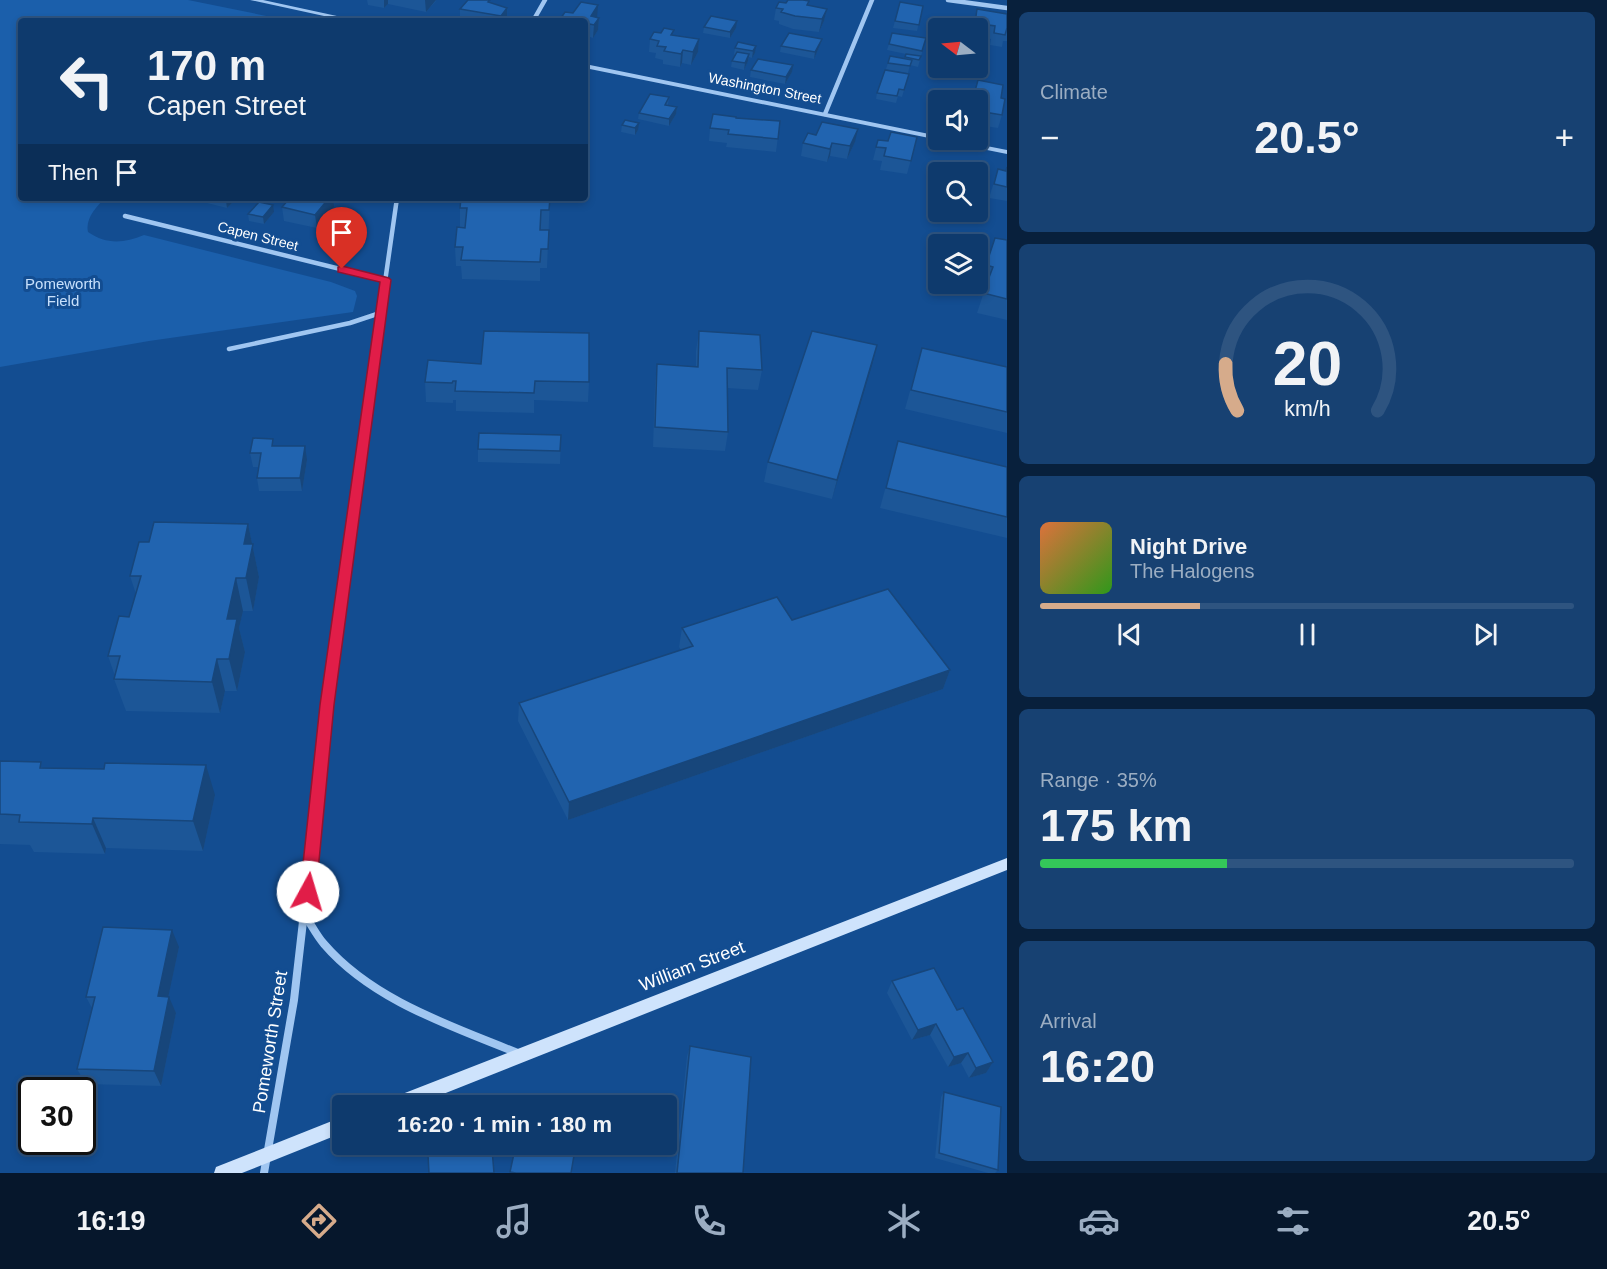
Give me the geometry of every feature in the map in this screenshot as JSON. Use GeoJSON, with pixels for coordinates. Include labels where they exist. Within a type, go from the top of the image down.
{"type":"FeatureCollection","features":[{"type":"Feature","properties":{"kind":"main road","name":"William Street"},"geometry":{"type":"LineString","coordinates":[[419,1095],[1007,864]]}},
{"type":"Feature","properties":{"kind":"main road"},"geometry":{"type":"LineString","coordinates":[[222,1173],[332,1129]]}},
{"type":"Feature","properties":{"kind":"street"},"geometry":{"type":"LineString","coordinates":[[256,0],[343,18]]}},
{"type":"Feature","properties":{"kind":"street"},"geometry":{"type":"LineString","coordinates":[[535,18],[544,0]]}},
{"type":"Feature","properties":{"kind":"street"},"geometry":{"type":"LineString","coordinates":[[825,114],[872,0]]}},
{"type":"Feature","properties":{"kind":"street"},"geometry":{"type":"LineString","coordinates":[[948,0],[1007,8]]}},
{"type":"Feature","properties":{"kind":"street","name":"Washington Street"},"geometry":{"type":"LineString","coordinates":[[588,67],[928,136]]}},
{"type":"Feature","properties":{"kind":"street"},"geometry":{"type":"LineString","coordinates":[[988,148],[1007,152]]}},
{"type":"Feature","properties":{"kind":"street","name":"Pomeworth Street"},"geometry":{"type":"LineString","coordinates":[[264,1173],[279,1100],[306,916],[327,705],[397,201]]}},
{"type":"Feature","properties":{"kind":"street","name":"Capen Street"},"geometry":{"type":"LineString","coordinates":[[125,216],[385,280]]}},
{"type":"Feature","properties":{"kind":"street"},"geometry":{"type":"LineString","coordinates":[[306,916],[315,934],[326,947],[383,992],[414,1010],[521,1054]]}},
{"type":"Feature","properties":{"kind":"lane"},"geometry":{"type":"LineString","coordinates":[[229,349],[350,323],[380,313]]}},
{"type":"Feature","properties":{"kind":"green space","name":"Pomeworth Field"},"geometry":{"type":"Polygon","coordinates":[[[0,0],[188,0],[276,18],[18,18],[18,201],[102,201],[88,222],[88,232],[95,236],[116,241],[144,235],[331,282],[355,291],[357,296],[353,312],[149,341],[0,367],[0,0]]]}},
{"type":"Feature","properties":{"kind":"building"},"geometry":{"type":"Polygon","coordinates":[[[468,0],[490,0],[488,2],[507,8],[501,16],[460,9],[468,0]]]}},
{"type":"Feature","properties":{"kind":"building"},"geometry":{"type":"Polygon","coordinates":[[[788,0],[809,1],[807,5],[827,9],[822,19],[795,16],[776,8],[779,2],[786,3],[788,0]]]}},
{"type":"Feature","properties":{"kind":"building"},"geometry":{"type":"Polygon","coordinates":[[[581,2],[598,5],[591,16],[599,18],[594,25],[590,24],[588,27],[588,18],[561,18],[565,12],[573,13],[581,2]]]}},
{"type":"Feature","properties":{"kind":"building"},"geometry":{"type":"Polygon","coordinates":[[[900,2],[923,6],[919,25],[895,21],[900,2]]]}},
{"type":"Feature","properties":{"kind":"building"},"geometry":{"type":"Polygon","coordinates":[[[977,9],[1007,14],[1005,35],[994,33],[995,26],[988,25],[988,18],[976,18],[977,9]]]}},
{"type":"Feature","properties":{"kind":"building"},"geometry":{"type":"Polygon","coordinates":[[[711,16],[737,21],[730,32],[704,27],[711,16]]]}},
{"type":"Feature","properties":{"kind":"building"},"geometry":{"type":"Polygon","coordinates":[[[664,28],[674,30],[671,35],[699,39],[693,52],[683,50],[681,54],[664,51],[666,47],[657,46],[659,41],[650,39],[654,32],[661,33],[664,28]]]}},
{"type":"Feature","properties":{"kind":"building"},"geometry":{"type":"Polygon","coordinates":[[[789,33],[822,39],[815,52],[781,46],[789,33]]]}},
{"type":"Feature","properties":{"kind":"building"},"geometry":{"type":"Polygon","coordinates":[[[892,33],[926,38],[922,51],[889,44],[892,33]]]}},
{"type":"Feature","properties":{"kind":"building"},"geometry":{"type":"Polygon","coordinates":[[[738,42],[756,46],[753,51],[735,48],[738,42]]]}},
{"type":"Feature","properties":{"kind":"building"},"geometry":{"type":"Polygon","coordinates":[[[737,52],[749,54],[745,63],[732,61],[737,52]]]}},
{"type":"Feature","properties":{"kind":"building"},"geometry":{"type":"Polygon","coordinates":[[[906,54],[921,56],[919,60],[905,57],[906,54]]]}},
{"type":"Feature","properties":{"kind":"building"},"geometry":{"type":"Polygon","coordinates":[[[890,56],[912,60],[910,66],[888,63],[890,56]]]}},
{"type":"Feature","properties":{"kind":"building"},"geometry":{"type":"Polygon","coordinates":[[[758,59],[793,65],[786,77],[751,70],[758,59]]]}},
{"type":"Feature","properties":{"kind":"building"},"geometry":{"type":"Polygon","coordinates":[[[885,70],[909,74],[904,90],[899,89],[897,96],[877,93],[885,70]]]}},
{"type":"Feature","properties":{"kind":"building"},"geometry":{"type":"Polygon","coordinates":[[[978,80],[1003,85],[1001,98],[1005,99],[1002,115],[988,113],[988,90],[975,90],[978,80]]]}},
{"type":"Feature","properties":{"kind":"building"},"geometry":{"type":"Polygon","coordinates":[[[650,94],[669,97],[665,105],[677,107],[669,119],[639,113],[650,94]]]}},
{"type":"Feature","properties":{"kind":"building"},"geometry":{"type":"Polygon","coordinates":[[[713,114],[780,121],[778,139],[728,134],[729,130],[710,128],[713,114]]]}},
{"type":"Feature","properties":{"kind":"building"},"geometry":{"type":"Polygon","coordinates":[[[625,120],[639,123],[635,128],[622,125],[625,120]]]}},
{"type":"Feature","properties":{"kind":"building"},"geometry":{"type":"Polygon","coordinates":[[[822,122],[858,129],[850,146],[832,143],[830,149],[803,143],[808,133],[816,135],[822,122]]]}},
{"type":"Feature","properties":{"kind":"building"},"geometry":{"type":"Polygon","coordinates":[[[891,132],[917,137],[911,161],[884,156],[886,148],[876,147],[878,140],[888,141],[891,132]]]}},
{"type":"Feature","properties":{"kind":"building"},"geometry":{"type":"Polygon","coordinates":[[[1007,167],[1007,187],[994,184],[998,169],[1006,171],[1007,167]]]}},
{"type":"Feature","properties":{"kind":"building"},"geometry":{"type":"Polygon","coordinates":[[[287,201],[327,201],[315,215],[282,207],[287,201]]]}},
{"type":"Feature","properties":{"kind":"building"},"geometry":{"type":"Polygon","coordinates":[[[461,201],[550,201],[549,210],[541,210],[540,230],[549,230],[548,249],[541,249],[540,262],[461,260],[463,247],[455,247],[457,227],[465,228],[467,208],[460,208],[461,201]]]}},
{"type":"Feature","properties":{"kind":"building"},"geometry":{"type":"Polygon","coordinates":[[[259,202],[273,205],[263,217],[248,214],[259,202]]]}},
{"type":"Feature","properties":{"kind":"building"},"geometry":{"type":"Polygon","coordinates":[[[995,238],[1007,240],[1007,299],[987,294],[988,280],[993,267],[988,266],[995,238]]]}},
{"type":"Feature","properties":{"kind":"building"},"geometry":{"type":"Polygon","coordinates":[[[484,331],[589,333],[589,382],[535,381],[534,393],[455,391],[456,381],[452,383],[425,382],[428,360],[481,364],[484,331]]]}},
{"type":"Feature","properties":{"kind":"building"},"geometry":{"type":"Polygon","coordinates":[[[699,331],[760,335],[762,370],[727,368],[728,432],[655,427],[657,364],[698,367],[699,331]]]}},
{"type":"Feature","properties":{"kind":"building"},"geometry":{"type":"Polygon","coordinates":[[[812,331],[877,345],[837,480],[768,462],[812,331]]]}},
{"type":"Feature","properties":{"kind":"building"},"geometry":{"type":"Polygon","coordinates":[[[922,348],[1007,367],[1007,412],[911,390],[922,348]]]}},
{"type":"Feature","properties":{"kind":"building"},"geometry":{"type":"Polygon","coordinates":[[[479,433],[561,435],[560,451],[478,449],[479,433]]]}},
{"type":"Feature","properties":{"kind":"building"},"geometry":{"type":"Polygon","coordinates":[[[253,438],[273,439],[272,446],[305,446],[300,478],[257,478],[261,453],[250,453],[253,438]]]}},
{"type":"Feature","properties":{"kind":"building"},"geometry":{"type":"Polygon","coordinates":[[[898,441],[1007,467],[1007,517],[886,488],[898,441]]]}},
{"type":"Feature","properties":{"kind":"building"},"geometry":{"type":"Polygon","coordinates":[[[154,522],[248,524],[244,544],[253,544],[246,578],[236,578],[227,619],[237,619],[229,659],[217,659],[212,682],[114,679],[120,656],[108,656],[119,616],[129,617],[141,576],[130,576],[139,542],[149,542],[154,522]]]}},
{"type":"Feature","properties":{"kind":"building"},"geometry":{"type":"Polygon","coordinates":[[[888,589],[950,670],[569,802],[519,703],[693,646],[682,628],[777,597],[792,620],[888,589]]]}},
{"type":"Feature","properties":{"kind":"building"},"geometry":{"type":"Polygon","coordinates":[[[0,761],[41,762],[40,768],[104,769],[105,763],[206,765],[193,821],[93,818],[92,824],[19,822],[20,815],[0,814],[0,761]]]}},
{"type":"Feature","properties":{"kind":"building"},"geometry":{"type":"Polygon","coordinates":[[[103,927],[172,930],[158,996],[169,997],[154,1071],[77,1069],[95,997],[86,997],[103,927]]]}},
{"type":"Feature","properties":{"kind":"building"},"geometry":{"type":"Polygon","coordinates":[[[934,968],[957,1010],[963,1008],[993,1062],[976,1068],[968,1053],[954,1057],[936,1024],[918,1030],[892,981],[934,968]]]}},
{"type":"Feature","properties":{"kind":"building"},"geometry":{"type":"Polygon","coordinates":[[[690,1046],[751,1057],[743,1173],[677,1173],[690,1046]]]}},
{"type":"Feature","properties":{"kind":"building"},"geometry":{"type":"Polygon","coordinates":[[[944,1092],[1001,1107],[998,1170],[939,1153],[944,1092]]]}},
{"type":"Feature","properties":{"kind":"building"},"geometry":{"type":"Polygon","coordinates":[[[428,1155],[492,1155],[494,1173],[429,1173],[428,1155]]]}},
{"type":"Feature","properties":{"kind":"building"},"geometry":{"type":"Polygon","coordinates":[[[514,1155],[574,1155],[571,1173],[510,1172],[514,1155]]]}},
{"type":"Feature","properties":{"kind":"route"},"geometry":{"type":"LineString","coordinates":[[308,892],[327,705],[385,280],[342,269]]}}]}
